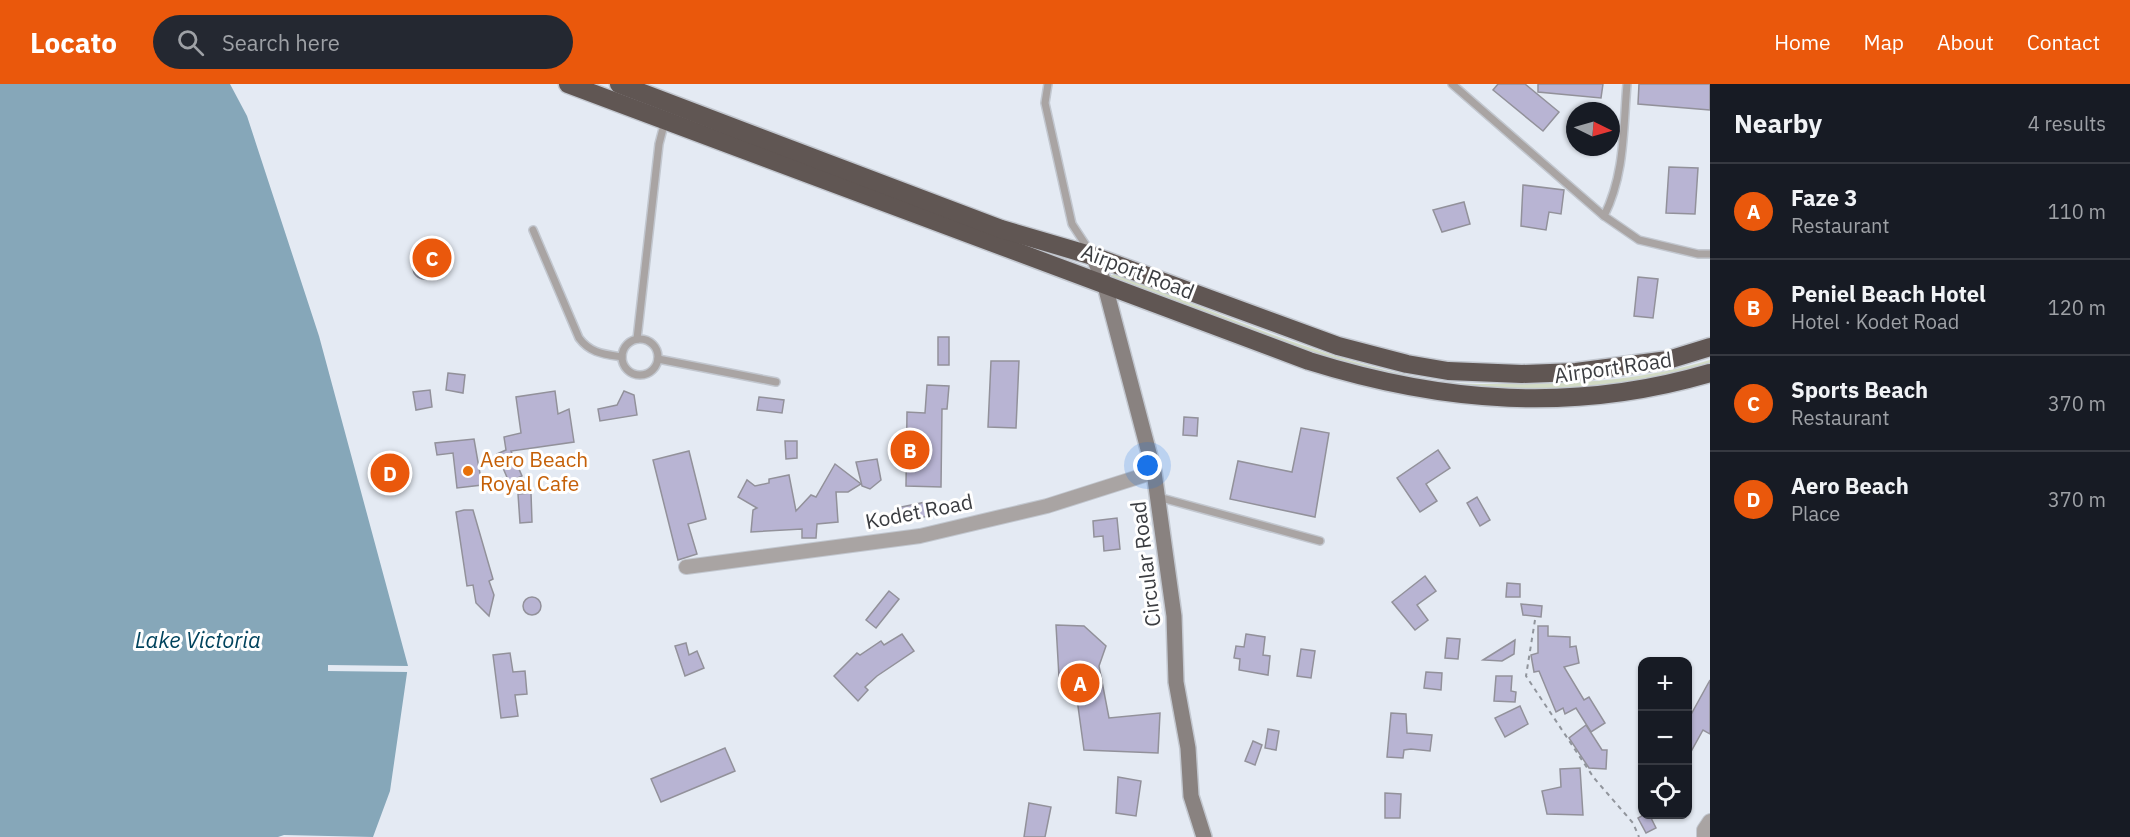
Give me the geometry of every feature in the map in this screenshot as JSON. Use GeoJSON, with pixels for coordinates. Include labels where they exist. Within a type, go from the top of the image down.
{"type":"FeatureCollection","features":[{"type":"Feature","properties":{"kind":"highway","name":"Airport Road"},"geometry":{"type":"LineString","coordinates":[[568,84],[1104,282],[1309,361],[1411,388],[1457,395],[1566,398],[1666,386],[1710,373]]}},
{"type":"Feature","properties":{"kind":"highway","name":"Airport Road"},"geometry":{"type":"LineString","coordinates":[[619,84],[1001,229],[1093,256],[1338,346],[1448,371],[1522,374],[1576,372],[1668,360],[1710,347]]}},
{"type":"Feature","properties":{"kind":"street","name":"Circular Road"},"geometry":{"type":"LineString","coordinates":[[1093,256],[1104,282],[1154,472],[1174,616],[1176,682],[1188,748],[1191,796],[1204,837]]}},
{"type":"Feature","properties":{"kind":"street","name":"Kodet Road"},"geometry":{"type":"LineString","coordinates":[[686,567],[920,536],[1047,506],[1154,472]]}},
{"type":"Feature","properties":{"kind":"street"},"geometry":{"type":"LineString","coordinates":[[1704,837],[1704,830],[1710,821]]}},
{"type":"Feature","properties":{"kind":"lane"},"geometry":{"type":"LineString","coordinates":[[1048,84],[1045,103],[1072,224],[1093,256]]}},
{"type":"Feature","properties":{"kind":"lane"},"geometry":{"type":"LineString","coordinates":[[1452,84],[1604,216],[1639,240],[1698,254],[1710,254]]}},
{"type":"Feature","properties":{"kind":"lane"},"geometry":{"type":"LineString","coordinates":[[1604,216],[1615,195],[1620,173],[1627,84]]}},
{"type":"Feature","properties":{"kind":"lane"},"geometry":{"type":"LineString","coordinates":[[637,339],[659,144],[665,121]]}},
{"type":"Feature","properties":{"kind":"lane"},"geometry":{"type":"LineString","coordinates":[[533,230],[579,338],[587,348],[597,353],[622,357]]}},
{"type":"Feature","properties":{"kind":"lane"},"geometry":{"type":"LineString","coordinates":[[637,339],[650,342],[657,352],[658,359],[649,372],[637,375],[626,369],[622,357],[628,343],[637,339]]}},
{"type":"Feature","properties":{"kind":"lane"},"geometry":{"type":"LineString","coordinates":[[658,359],[776,382]]}},
{"type":"Feature","properties":{"kind":"lane"},"geometry":{"type":"LineString","coordinates":[[1158,497],[1320,541]]}},
{"type":"Feature","properties":{"kind":"path"},"geometry":{"type":"LineString","coordinates":[[1535,620],[1526,676],[1594,778],[1633,823],[1639,837]]}},
{"type":"Feature","properties":{"kind":"green space"},"geometry":{"type":"Polygon","coordinates":[[[1117,274],[1270,334],[1348,360],[1438,381],[1483,384],[1566,383],[1639,376],[1710,360],[1710,366],[1619,388],[1484,393],[1341,366],[1107,276],[1117,274]]]}},
{"type":"Feature","properties":{"kind":"water","name":"Lake Victoria"},"geometry":{"type":"Polygon","coordinates":[[[0,84],[230,84],[247,116],[319,336],[408,666],[390,791],[373,837],[284,835],[278,837],[0,837],[0,84]]]}},
{"type":"Feature","properties":{"kind":"pier"},"geometry":{"type":"Polygon","coordinates":[[[328,665],[408,666],[408,672],[328,671],[328,665]]]}},
{"type":"Feature","properties":{"kind":"building"},"geometry":{"type":"Polygon","coordinates":[[[1498,84],[1525,84],[1559,112],[1543,131],[1493,90],[1498,84]]]}},
{"type":"Feature","properties":{"kind":"building"},"geometry":{"type":"Polygon","coordinates":[[[1538,84],[1603,84],[1601,98],[1538,92],[1538,84]]]}},
{"type":"Feature","properties":{"kind":"building"},"geometry":{"type":"Polygon","coordinates":[[[1639,84],[1710,84],[1710,110],[1638,104],[1639,84]]]}},
{"type":"Feature","properties":{"kind":"building"},"geometry":{"type":"Polygon","coordinates":[[[1669,167],[1698,168],[1695,214],[1666,213],[1669,167]]]}},
{"type":"Feature","properties":{"kind":"building"},"geometry":{"type":"Polygon","coordinates":[[[1523,185],[1564,190],[1561,214],[1549,212],[1546,230],[1521,226],[1523,185]]]}},
{"type":"Feature","properties":{"kind":"building"},"geometry":{"type":"Polygon","coordinates":[[[1464,202],[1470,224],[1442,232],[1433,210],[1464,202]]]}},
{"type":"Feature","properties":{"kind":"building"},"geometry":{"type":"Polygon","coordinates":[[[424,257],[432,260],[435,268],[432,276],[424,279],[416,276],[413,268],[416,260],[424,257]]]}},
{"type":"Feature","properties":{"kind":"building"},"geometry":{"type":"Polygon","coordinates":[[[1638,277],[1658,279],[1653,318],[1634,316],[1638,277]]]}},
{"type":"Feature","properties":{"kind":"building"},"geometry":{"type":"Polygon","coordinates":[[[938,337],[949,337],[949,365],[938,365],[938,337]]]}},
{"type":"Feature","properties":{"kind":"building"},"geometry":{"type":"Polygon","coordinates":[[[991,361],[1019,361],[1016,428],[988,427],[991,361]]]}},
{"type":"Feature","properties":{"kind":"building"},"geometry":{"type":"Polygon","coordinates":[[[448,373],[465,375],[463,393],[446,390],[448,373]]]}},
{"type":"Feature","properties":{"kind":"building"},"geometry":{"type":"Polygon","coordinates":[[[927,385],[949,386],[947,409],[942,409],[941,487],[906,486],[907,412],[925,413],[927,385]]]}},
{"type":"Feature","properties":{"kind":"building"},"geometry":{"type":"Polygon","coordinates":[[[430,390],[432,407],[416,410],[413,392],[430,390]]]}},
{"type":"Feature","properties":{"kind":"building"},"geometry":{"type":"Polygon","coordinates":[[[555,391],[558,414],[569,409],[574,442],[511,451],[522,476],[509,482],[497,454],[506,450],[504,437],[521,433],[516,397],[555,391]]]}},
{"type":"Feature","properties":{"kind":"building"},"geometry":{"type":"Polygon","coordinates":[[[624,391],[634,395],[637,415],[600,421],[598,409],[617,405],[624,391]]]}},
{"type":"Feature","properties":{"kind":"building"},"geometry":{"type":"Polygon","coordinates":[[[759,397],[784,400],[782,413],[757,410],[759,397]]]}},
{"type":"Feature","properties":{"kind":"building"},"geometry":{"type":"Polygon","coordinates":[[[1184,417],[1198,418],[1197,436],[1183,435],[1184,417]]]}},
{"type":"Feature","properties":{"kind":"building"},"geometry":{"type":"Polygon","coordinates":[[[1301,428],[1329,433],[1315,517],[1230,499],[1238,461],[1292,472],[1301,428]]]}},
{"type":"Feature","properties":{"kind":"building"},"geometry":{"type":"Polygon","coordinates":[[[474,439],[482,485],[457,488],[453,453],[437,455],[435,443],[474,439]]]}},
{"type":"Feature","properties":{"kind":"building"},"geometry":{"type":"Polygon","coordinates":[[[785,441],[797,441],[797,458],[786,459],[785,441]]]}},
{"type":"Feature","properties":{"kind":"building"},"geometry":{"type":"Polygon","coordinates":[[[1438,450],[1450,468],[1426,484],[1437,501],[1420,512],[1397,478],[1438,450]]]}},
{"type":"Feature","properties":{"kind":"building"},"geometry":{"type":"Polygon","coordinates":[[[689,451],[706,519],[688,524],[697,554],[678,560],[653,460],[689,451]]]}},
{"type":"Feature","properties":{"kind":"building"},"geometry":{"type":"Polygon","coordinates":[[[877,459],[881,480],[870,489],[862,486],[856,462],[877,459]]]}},
{"type":"Feature","properties":{"kind":"building"},"geometry":{"type":"Polygon","coordinates":[[[835,464],[861,484],[848,492],[836,492],[838,522],[817,524],[816,538],[802,538],[802,529],[751,532],[753,510],[757,508],[738,497],[747,480],[755,486],[769,483],[769,479],[789,475],[796,511],[811,495],[816,497],[835,464]]]}},
{"type":"Feature","properties":{"kind":"building"},"geometry":{"type":"Polygon","coordinates":[[[531,493],[532,522],[520,523],[518,494],[531,493]]]}},
{"type":"Feature","properties":{"kind":"building"},"geometry":{"type":"Polygon","coordinates":[[[1477,497],[1490,520],[1480,526],[1467,503],[1477,497]]]}},
{"type":"Feature","properties":{"kind":"building"},"geometry":{"type":"Polygon","coordinates":[[[926,502],[929,516],[898,522],[896,508],[926,502]]]}},
{"type":"Feature","properties":{"kind":"building"},"geometry":{"type":"Polygon","coordinates":[[[473,510],[493,579],[489,581],[494,595],[489,616],[476,603],[473,585],[467,586],[456,512],[473,510]]]}},
{"type":"Feature","properties":{"kind":"building"},"geometry":{"type":"Polygon","coordinates":[[[1117,518],[1120,549],[1104,551],[1103,536],[1094,537],[1093,521],[1117,518]]]}},
{"type":"Feature","properties":{"kind":"building"},"geometry":{"type":"Polygon","coordinates":[[[1425,576],[1436,591],[1417,605],[1428,620],[1415,630],[1392,602],[1425,576]]]}},
{"type":"Feature","properties":{"kind":"building"},"geometry":{"type":"Polygon","coordinates":[[[1507,583],[1520,584],[1520,597],[1506,597],[1507,583]]]}},
{"type":"Feature","properties":{"kind":"building"},"geometry":{"type":"Polygon","coordinates":[[[889,591],[899,599],[876,628],[866,620],[889,591]]]}},
{"type":"Feature","properties":{"kind":"building"},"geometry":{"type":"Polygon","coordinates":[[[532,597],[538,600],[541,606],[538,612],[532,615],[526,612],[523,606],[526,600],[532,597]]]}},
{"type":"Feature","properties":{"kind":"building"},"geometry":{"type":"Polygon","coordinates":[[[1521,604],[1542,606],[1541,617],[1523,615],[1521,604]]]}},
{"type":"Feature","properties":{"kind":"building"},"geometry":{"type":"Polygon","coordinates":[[[1056,625],[1084,626],[1106,646],[1099,666],[1109,718],[1160,713],[1158,753],[1084,750],[1074,677],[1059,677],[1056,625]]]}},
{"type":"Feature","properties":{"kind":"building"},"geometry":{"type":"Polygon","coordinates":[[[1538,626],[1548,626],[1548,636],[1570,637],[1570,647],[1576,646],[1579,663],[1564,667],[1584,700],[1589,697],[1605,723],[1591,732],[1576,708],[1565,714],[1563,708],[1556,712],[1539,671],[1534,672],[1531,655],[1538,653],[1538,626]]]}},
{"type":"Feature","properties":{"kind":"building"},"geometry":{"type":"Polygon","coordinates":[[[902,634],[914,651],[877,676],[865,687],[868,690],[858,701],[834,676],[857,653],[860,655],[881,641],[884,645],[902,634]]]}},
{"type":"Feature","properties":{"kind":"building"},"geometry":{"type":"Polygon","coordinates":[[[1246,634],[1265,637],[1263,655],[1270,656],[1268,675],[1239,670],[1240,659],[1234,658],[1236,646],[1244,647],[1246,634]]]}},
{"type":"Feature","properties":{"kind":"building"},"geometry":{"type":"Polygon","coordinates":[[[1447,638],[1460,639],[1458,659],[1445,658],[1447,638]]]}},
{"type":"Feature","properties":{"kind":"building"},"geometry":{"type":"Polygon","coordinates":[[[1515,640],[1514,654],[1502,661],[1483,660],[1515,640]]]}},
{"type":"Feature","properties":{"kind":"building"},"geometry":{"type":"Polygon","coordinates":[[[686,643],[689,655],[697,651],[704,668],[685,676],[675,646],[686,643]]]}},
{"type":"Feature","properties":{"kind":"building"},"geometry":{"type":"Polygon","coordinates":[[[1301,649],[1315,651],[1311,678],[1297,676],[1301,649]]]}},
{"type":"Feature","properties":{"kind":"building"},"geometry":{"type":"Polygon","coordinates":[[[510,653],[513,672],[525,671],[527,694],[515,695],[518,716],[501,718],[493,655],[510,653]]]}},
{"type":"Feature","properties":{"kind":"building"},"geometry":{"type":"Polygon","coordinates":[[[1426,672],[1442,673],[1441,690],[1424,688],[1426,672]]]}},
{"type":"Feature","properties":{"kind":"building"},"geometry":{"type":"Polygon","coordinates":[[[1496,676],[1512,676],[1511,691],[1516,692],[1515,702],[1494,701],[1496,676]]]}},
{"type":"Feature","properties":{"kind":"building"},"geometry":{"type":"Polygon","coordinates":[[[1710,680],[1710,734],[1703,730],[1692,750],[1692,713],[1710,680]]]}},
{"type":"Feature","properties":{"kind":"building"},"geometry":{"type":"Polygon","coordinates":[[[1520,706],[1528,724],[1505,737],[1495,718],[1520,706]]]}},
{"type":"Feature","properties":{"kind":"building"},"geometry":{"type":"Polygon","coordinates":[[[1391,713],[1406,714],[1407,733],[1432,735],[1430,751],[1411,749],[1404,750],[1403,758],[1387,757],[1391,713]]]}},
{"type":"Feature","properties":{"kind":"building"},"geometry":{"type":"Polygon","coordinates":[[[1586,725],[1602,750],[1607,750],[1606,769],[1589,768],[1569,738],[1586,725]]]}},
{"type":"Feature","properties":{"kind":"building"},"geometry":{"type":"Polygon","coordinates":[[[1268,729],[1279,731],[1276,750],[1265,748],[1268,729]]]}},
{"type":"Feature","properties":{"kind":"building"},"geometry":{"type":"Polygon","coordinates":[[[1253,741],[1262,745],[1255,765],[1245,761],[1253,741]]]}},
{"type":"Feature","properties":{"kind":"building"},"geometry":{"type":"Polygon","coordinates":[[[725,748],[735,771],[661,802],[651,779],[725,748]]]}},
{"type":"Feature","properties":{"kind":"building"},"geometry":{"type":"Polygon","coordinates":[[[1580,768],[1583,815],[1547,814],[1542,791],[1561,787],[1560,769],[1580,768]]]}},
{"type":"Feature","properties":{"kind":"building"},"geometry":{"type":"Polygon","coordinates":[[[1118,777],[1141,781],[1136,816],[1116,813],[1118,777]]]}},
{"type":"Feature","properties":{"kind":"building"},"geometry":{"type":"Polygon","coordinates":[[[1385,793],[1401,794],[1400,818],[1385,818],[1385,793]]]}},
{"type":"Feature","properties":{"kind":"building"},"geometry":{"type":"Polygon","coordinates":[[[1029,803],[1051,807],[1045,837],[1024,837],[1029,803]]]}},
{"type":"Feature","properties":{"kind":"building"},"geometry":{"type":"Polygon","coordinates":[[[1639,819],[1652,819],[1656,828],[1646,833],[1639,819]]]}},
{"type":"Feature","properties":{"kind":"place","name":"Sports Beach"},"geometry":{"type":"Point","coordinates":[432,258]}},
{"type":"Feature","properties":{"kind":"place","name":"Peniel Beach Hotel"},"geometry":{"type":"Point","coordinates":[910,450]}},
{"type":"Feature","properties":{"kind":"place","name":"Aero Beach Royal Cafe"},"geometry":{"type":"Point","coordinates":[468,471]}},
{"type":"Feature","properties":{"kind":"place","name":"Aero Beach"},"geometry":{"type":"Point","coordinates":[390,473]}},
{"type":"Feature","properties":{"kind":"place","name":"Faze 3"},"geometry":{"type":"Point","coordinates":[1080,683]}}]}
